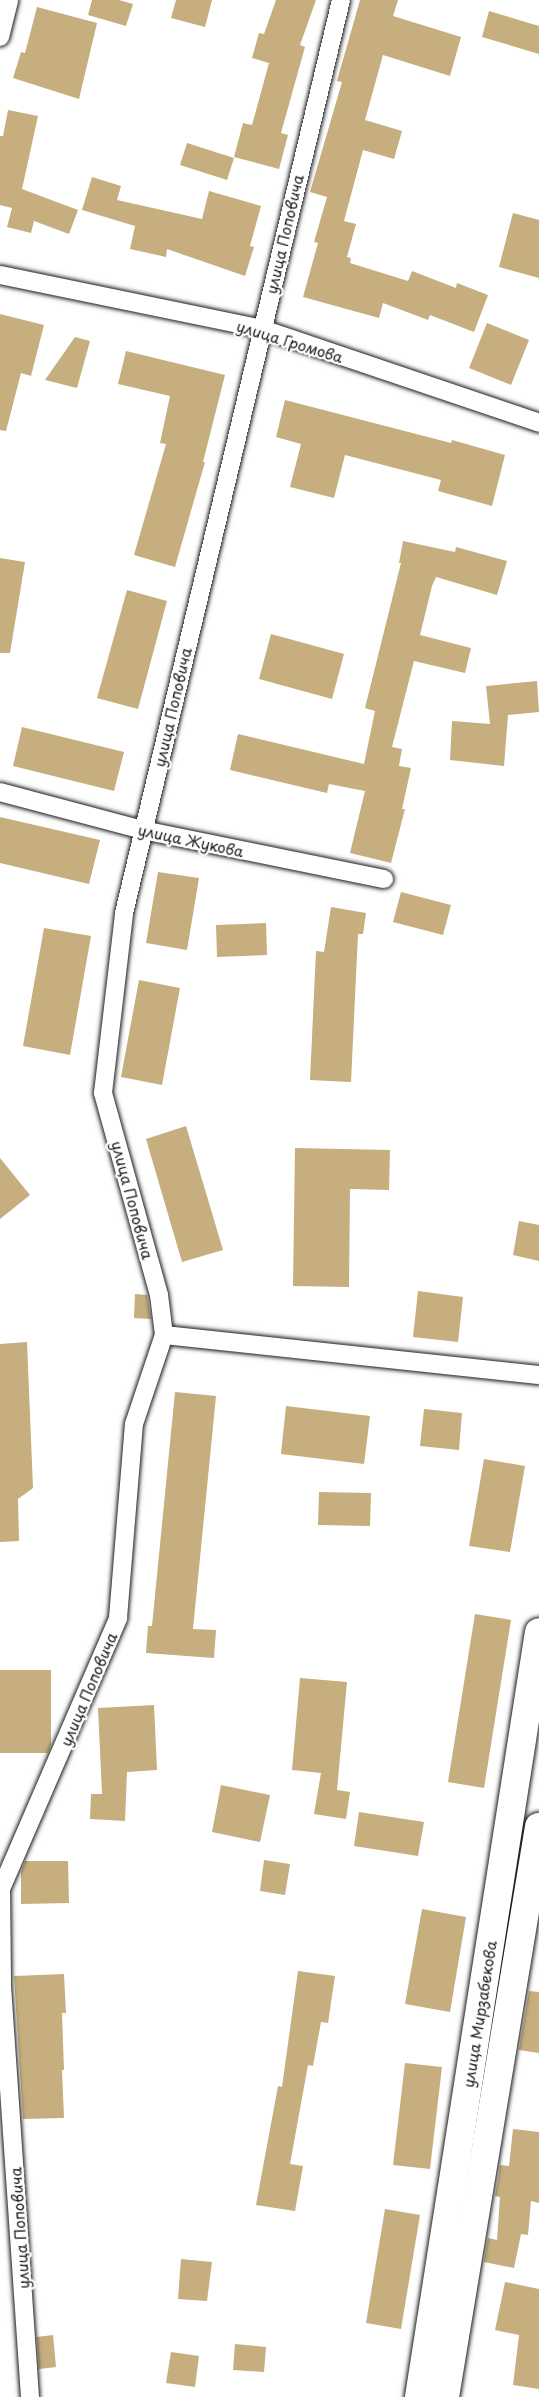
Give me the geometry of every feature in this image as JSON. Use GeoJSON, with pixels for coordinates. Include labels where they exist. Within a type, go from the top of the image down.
{"type":"FeatureCollection","features":[{"type":"Feature","properties":{"kind":"main road","name":"улица Мирзабекова"},"geometry":{"type":"LineString","coordinates":[[419,2397],[539,1632]]}},
{"type":"Feature","properties":{"kind":"main road","name":"улица Мирзабекова"},"geometry":{"type":"LineString","coordinates":[[445,2397],[539,1827]]}},
{"type":"Feature","properties":{"kind":"street"},"geometry":{"type":"LineString","coordinates":[[0,37],[9,0]]}},
{"type":"Feature","properties":{"kind":"street","name":"улица Поповича"},"geometry":{"type":"LineString","coordinates":[[30,2397],[2,1982],[2,1889],[118,1618],[134,1424],[164,1335],[159,1295],[103,1093],[124,913],[340,0]]}},
{"type":"Feature","properties":{"kind":"street","name":"улица Громова"},"geometry":{"type":"LineString","coordinates":[[0,275],[262,329],[539,423]]}},
{"type":"Feature","properties":{"kind":"street","name":"улица Жукова"},"geometry":{"type":"LineString","coordinates":[[0,792],[143,830],[384,879]]}},
{"type":"Feature","properties":{"kind":"street"},"geometry":{"type":"LineString","coordinates":[[164,1335],[539,1375]]}},
{"type":"Feature","properties":{"kind":"building"},"geometry":{"type":"Polygon","coordinates":[[[92,0],[119,0],[133,4],[126,26],[88,15],[92,0]]]}},
{"type":"Feature","properties":{"kind":"building"},"geometry":{"type":"Polygon","coordinates":[[[176,0],[212,0],[205,27],[171,18],[176,0]]]}},
{"type":"Feature","properties":{"kind":"building"},"geometry":{"type":"Polygon","coordinates":[[[276,0],[316,0],[300,45],[305,47],[281,133],[288,135],[279,169],[234,157],[243,123],[252,125],[269,63],[252,58],[259,33],[264,34],[276,0]]]}},
{"type":"Feature","properties":{"kind":"building"},"geometry":{"type":"Polygon","coordinates":[[[360,0],[398,0],[393,16],[461,37],[450,76],[383,55],[365,120],[402,131],[394,159],[363,150],[344,221],[356,224],[347,257],[351,258],[350,263],[408,281],[412,271],[456,288],[457,283],[488,295],[474,332],[430,315],[428,320],[383,303],[379,318],[303,297],[318,243],[314,242],[327,197],[310,192],[342,82],[337,81],[360,0]]]}},
{"type":"Feature","properties":{"kind":"building"},"geometry":{"type":"Polygon","coordinates":[[[37,7],[97,23],[79,99],[13,78],[21,52],[25,53],[37,7]]]}},
{"type":"Feature","properties":{"kind":"building"},"geometry":{"type":"Polygon","coordinates":[[[489,11],[539,26],[539,54],[482,37],[489,11]]]}},
{"type":"Feature","properties":{"kind":"building"},"geometry":{"type":"Polygon","coordinates":[[[8,110],[38,116],[22,189],[78,210],[69,234],[34,221],[31,233],[7,227],[12,208],[0,205],[0,136],[3,136],[8,110]]]}},
{"type":"Feature","properties":{"kind":"building"},"geometry":{"type":"Polygon","coordinates":[[[187,143],[234,158],[227,180],[180,165],[187,143]]]}},
{"type":"Feature","properties":{"kind":"building"},"geometry":{"type":"Polygon","coordinates":[[[92,177],[121,186],[117,200],[202,219],[209,191],[261,206],[250,246],[254,247],[245,276],[167,249],[166,257],[130,249],[135,226],[82,210],[92,177]]]}},
{"type":"Feature","properties":{"kind":"building"},"geometry":{"type":"Polygon","coordinates":[[[513,213],[539,220],[539,278],[499,267],[513,213]]]}},
{"type":"Feature","properties":{"kind":"building"},"geometry":{"type":"Polygon","coordinates":[[[0,314],[44,325],[31,376],[21,373],[6,431],[0,430],[0,314]]]}},
{"type":"Feature","properties":{"kind":"building"},"geometry":{"type":"Polygon","coordinates":[[[487,323],[529,340],[511,385],[469,368],[487,323]]]}},
{"type":"Feature","properties":{"kind":"building"},"geometry":{"type":"Polygon","coordinates":[[[75,337],[90,341],[77,388],[45,380],[75,337]]]}},
{"type":"Feature","properties":{"kind":"building"},"geometry":{"type":"Polygon","coordinates":[[[126,351],[225,375],[203,462],[205,462],[175,567],[134,555],[166,444],[160,443],[170,396],[118,384],[126,351]]]}},
{"type":"Feature","properties":{"kind":"building"},"geometry":{"type":"Polygon","coordinates":[[[285,400],[505,455],[492,506],[438,491],[441,480],[345,455],[334,498],[290,487],[301,444],[276,437],[285,400]]]}},
{"type":"Feature","properties":{"kind":"building"},"geometry":{"type":"Polygon","coordinates":[[[403,541],[455,552],[456,547],[507,561],[497,595],[436,577],[432,586],[420,635],[471,648],[465,673],[414,661],[392,747],[402,749],[399,766],[411,768],[402,809],[405,809],[391,863],[350,853],[365,791],[329,784],[327,793],[230,770],[238,734],[364,764],[375,711],[365,708],[401,563],[399,563],[403,541]]]}},
{"type":"Feature","properties":{"kind":"building"},"geometry":{"type":"Polygon","coordinates":[[[0,558],[25,562],[10,653],[0,653],[0,558]]]}},
{"type":"Feature","properties":{"kind":"building"},"geometry":{"type":"Polygon","coordinates":[[[127,590],[167,601],[138,709],[97,698],[127,590]]]}},
{"type":"Feature","properties":{"kind":"building"},"geometry":{"type":"Polygon","coordinates":[[[271,634],[344,654],[332,699],[259,679],[271,634]]]}},
{"type":"Feature","properties":{"kind":"building"},"geometry":{"type":"Polygon","coordinates":[[[537,681],[539,712],[508,715],[504,766],[450,760],[452,721],[490,724],[486,686],[537,681]]]}},
{"type":"Feature","properties":{"kind":"building"},"geometry":{"type":"Polygon","coordinates":[[[22,727],[124,752],[114,791],[13,766],[22,727]]]}},
{"type":"Feature","properties":{"kind":"building"},"geometry":{"type":"Polygon","coordinates":[[[0,817],[100,840],[89,884],[0,863],[0,817]]]}},
{"type":"Feature","properties":{"kind":"building"},"geometry":{"type":"Polygon","coordinates":[[[158,872],[199,878],[187,950],[146,943],[158,872]]]}},
{"type":"Feature","properties":{"kind":"building"},"geometry":{"type":"Polygon","coordinates":[[[401,892],[451,905],[443,935],[393,922],[401,892]]]}},
{"type":"Feature","properties":{"kind":"building"},"geometry":{"type":"Polygon","coordinates":[[[331,907],[366,913],[363,934],[358,934],[351,1082],[310,1080],[316,951],[324,952],[331,907]]]}},
{"type":"Feature","properties":{"kind":"building"},"geometry":{"type":"Polygon","coordinates":[[[266,923],[267,955],[217,957],[216,925],[266,923]]]}},
{"type":"Feature","properties":{"kind":"building"},"geometry":{"type":"Polygon","coordinates":[[[44,928],[91,936],[70,1055],[23,1046],[44,928]]]}},
{"type":"Feature","properties":{"kind":"building"},"geometry":{"type":"Polygon","coordinates":[[[139,980],[180,988],[162,1085],[121,1077],[139,980]]]}},
{"type":"Feature","properties":{"kind":"building"},"geometry":{"type":"Polygon","coordinates":[[[186,1126],[223,1250],[182,1262],[146,1139],[186,1126]]]}},
{"type":"Feature","properties":{"kind":"building"},"geometry":{"type":"Polygon","coordinates":[[[295,1148],[390,1150],[389,1190],[350,1189],[349,1287],[293,1286],[295,1148]]]}},
{"type":"Feature","properties":{"kind":"building"},"geometry":{"type":"Polygon","coordinates":[[[0,1158],[30,1195],[0,1219],[0,1158]]]}},
{"type":"Feature","properties":{"kind":"building"},"geometry":{"type":"Polygon","coordinates":[[[519,1221],[539,1225],[539,1261],[513,1255],[519,1221]]]}},
{"type":"Feature","properties":{"kind":"building"},"geometry":{"type":"Polygon","coordinates":[[[418,1291],[463,1297],[458,1342],[413,1337],[418,1291]]]}},
{"type":"Feature","properties":{"kind":"building"},"geometry":{"type":"Polygon","coordinates":[[[135,1294],[147,1295],[151,1319],[134,1318],[135,1294]]]}},
{"type":"Feature","properties":{"kind":"building"},"geometry":{"type":"Polygon","coordinates":[[[27,1342],[33,1488],[18,1499],[19,1541],[0,1542],[0,1344],[27,1342]]]}},
{"type":"Feature","properties":{"kind":"building"},"geometry":{"type":"Polygon","coordinates":[[[175,1392],[216,1396],[193,1629],[216,1630],[214,1658],[146,1653],[148,1626],[152,1626],[175,1392]]]}},
{"type":"Feature","properties":{"kind":"building"},"geometry":{"type":"Polygon","coordinates":[[[286,1406],[370,1416],[364,1464],[281,1454],[286,1406]]]}},
{"type":"Feature","properties":{"kind":"building"},"geometry":{"type":"Polygon","coordinates":[[[424,1409],[462,1413],[459,1450],[420,1446],[424,1409]]]}},
{"type":"Feature","properties":{"kind":"building"},"geometry":{"type":"Polygon","coordinates":[[[484,1459],[525,1466],[510,1552],[469,1546],[484,1459]]]}},
{"type":"Feature","properties":{"kind":"building"},"geometry":{"type":"Polygon","coordinates":[[[319,1492],[371,1493],[370,1526],[318,1525],[319,1492]]]}},
{"type":"Feature","properties":{"kind":"building"},"geometry":{"type":"Polygon","coordinates":[[[475,1614],[511,1620],[484,1788],[448,1782],[475,1614]]]}},
{"type":"Feature","properties":{"kind":"building"},"geometry":{"type":"Polygon","coordinates":[[[0,1670],[51,1670],[51,1745],[48,1753],[0,1753],[0,1670]]]}},
{"type":"Feature","properties":{"kind":"building"},"geometry":{"type":"Polygon","coordinates":[[[300,1678],[347,1682],[337,1790],[350,1792],[346,1819],[314,1814],[321,1773],[292,1770],[300,1678]]]}},
{"type":"Feature","properties":{"kind":"building"},"geometry":{"type":"Polygon","coordinates":[[[154,1705],[157,1770],[127,1772],[125,1821],[90,1819],[91,1794],[102,1794],[98,1708],[154,1705]]]}},
{"type":"Feature","properties":{"kind":"building"},"geometry":{"type":"Polygon","coordinates":[[[221,1785],[270,1795],[260,1842],[212,1832],[221,1785]]]}},
{"type":"Feature","properties":{"kind":"building"},"geometry":{"type":"Polygon","coordinates":[[[359,1812],[424,1822],[418,1856],[354,1846],[359,1812]]]}},
{"type":"Feature","properties":{"kind":"building"},"geometry":{"type":"Polygon","coordinates":[[[264,1860],[290,1864],[285,1895],[260,1891],[264,1860]]]}},
{"type":"Feature","properties":{"kind":"building"},"geometry":{"type":"Polygon","coordinates":[[[25,1861],[68,1861],[69,1903],[21,1904],[21,1872],[25,1861]]]}},
{"type":"Feature","properties":{"kind":"building"},"geometry":{"type":"Polygon","coordinates":[[[422,1909],[466,1917],[450,2012],[405,2004],[422,1909]]]}},
{"type":"Feature","properties":{"kind":"building"},"geometry":{"type":"Polygon","coordinates":[[[298,1971],[335,1976],[328,2023],[321,2022],[313,2066],[308,2065],[290,2164],[303,2166],[295,2211],[256,2205],[278,2086],[282,2087],[298,1971]]]}},
{"type":"Feature","properties":{"kind":"building"},"geometry":{"type":"Polygon","coordinates":[[[64,1974],[66,2013],[62,2013],[64,2070],[62,2070],[64,2118],[23,2119],[14,1976],[64,1974]]]}},
{"type":"Feature","properties":{"kind":"building"},"geometry":{"type":"Polygon","coordinates":[[[529,1991],[539,1992],[539,2053],[519,2050],[529,1991]]]}},
{"type":"Feature","properties":{"kind":"building"},"geometry":{"type":"Polygon","coordinates":[[[405,2063],[442,2067],[430,2169],[393,2165],[405,2063]]]}},
{"type":"Feature","properties":{"kind":"building"},"geometry":{"type":"Polygon","coordinates":[[[513,2129],[539,2132],[539,2203],[531,2201],[528,2235],[521,2234],[514,2268],[484,2262],[488,2238],[497,2240],[500,2197],[495,2196],[500,2165],[509,2166],[513,2129]]]}},
{"type":"Feature","properties":{"kind":"building"},"geometry":{"type":"Polygon","coordinates":[[[385,2209],[420,2215],[401,2329],[366,2323],[385,2209]]]}},
{"type":"Feature","properties":{"kind":"building"},"geometry":{"type":"Polygon","coordinates":[[[181,2259],[212,2262],[207,2301],[178,2299],[181,2259]]]}},
{"type":"Feature","properties":{"kind":"building"},"geometry":{"type":"Polygon","coordinates":[[[505,2282],[539,2289],[539,2389],[513,2385],[519,2335],[495,2330],[505,2282]]]}},
{"type":"Feature","properties":{"kind":"building"},"geometry":{"type":"Polygon","coordinates":[[[53,2335],[56,2367],[39,2369],[37,2337],[53,2335]]]}},
{"type":"Feature","properties":{"kind":"building"},"geometry":{"type":"Polygon","coordinates":[[[235,2344],[266,2347],[264,2372],[233,2370],[235,2344]]]}},
{"type":"Feature","properties":{"kind":"building"},"geometry":{"type":"Polygon","coordinates":[[[171,2352],[199,2356],[195,2387],[166,2383],[171,2352]]]}}]}
